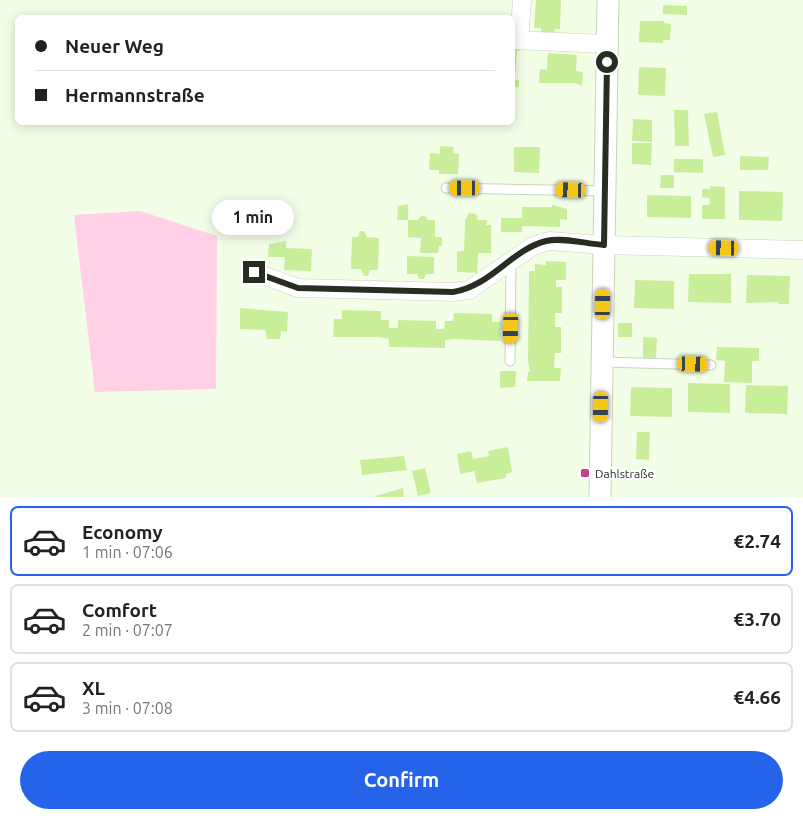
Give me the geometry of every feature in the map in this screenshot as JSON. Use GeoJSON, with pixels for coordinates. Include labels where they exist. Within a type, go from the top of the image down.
{"type":"FeatureCollection","features":[{"type":"Feature","properties":{"kind":"street"},"geometry":{"type":"LineString","coordinates":[[522,0],[516,34],[608,44]]}},
{"type":"Feature","properties":{"kind":"street"},"geometry":{"type":"LineString","coordinates":[[600,496],[608,0]]}},
{"type":"Feature","properties":{"kind":"street"},"geometry":{"type":"LineString","coordinates":[[254,272],[298,288],[453,292],[468,290],[533,246],[549,241],[604,245],[803,250]]}},
{"type":"Feature","properties":{"kind":"lane"},"geometry":{"type":"LineString","coordinates":[[446,188],[605,191]]}},
{"type":"Feature","properties":{"kind":"lane"},"geometry":{"type":"LineString","coordinates":[[510,361],[511,261]]}},
{"type":"Feature","properties":{"kind":"lane"},"geometry":{"type":"LineString","coordinates":[[602,362],[711,365]]}},
{"type":"Feature","properties":{"kind":"shaded area"},"geometry":{"type":"Polygon","coordinates":[[[140,211],[217,236],[216,389],[95,392],[74,215],[140,211]]]}},
{"type":"Feature","properties":{"kind":"building"},"geometry":{"type":"Polygon","coordinates":[[[536,0],[561,0],[560,29],[555,29],[554,36],[541,35],[541,28],[534,28],[536,0]]]}},
{"type":"Feature","properties":{"kind":"building"},"geometry":{"type":"Polygon","coordinates":[[[663,5],[687,6],[687,15],[663,14],[663,5]]]}},
{"type":"Feature","properties":{"kind":"building"},"geometry":{"type":"Polygon","coordinates":[[[640,21],[664,21],[664,23],[671,24],[670,40],[663,40],[663,43],[639,42],[640,21]]]}},
{"type":"Feature","properties":{"kind":"building"},"geometry":{"type":"Polygon","coordinates":[[[515,44],[520,44],[520,51],[517,51],[515,80],[515,44]]]}},
{"type":"Feature","properties":{"kind":"building"},"geometry":{"type":"Polygon","coordinates":[[[548,53],[577,55],[576,71],[583,72],[582,86],[575,83],[539,83],[540,69],[547,70],[548,53]]]}},
{"type":"Feature","properties":{"kind":"building"},"geometry":{"type":"Polygon","coordinates":[[[639,67],[666,68],[665,96],[638,95],[639,67]]]}},
{"type":"Feature","properties":{"kind":"building"},"geometry":{"type":"Polygon","coordinates":[[[515,80],[519,80],[519,87],[515,87],[515,80]]]}},
{"type":"Feature","properties":{"kind":"building"},"geometry":{"type":"Polygon","coordinates":[[[674,110],[688,110],[689,146],[675,146],[674,110]]]}},
{"type":"Feature","properties":{"kind":"building"},"geometry":{"type":"Polygon","coordinates":[[[717,112],[725,155],[713,157],[704,114],[717,112]]]}},
{"type":"Feature","properties":{"kind":"building"},"geometry":{"type":"Polygon","coordinates":[[[633,119],[652,120],[652,142],[632,141],[633,119]]]}},
{"type":"Feature","properties":{"kind":"building"},"geometry":{"type":"Polygon","coordinates":[[[632,143],[652,143],[651,165],[632,164],[632,143]]]}},
{"type":"Feature","properties":{"kind":"building"},"geometry":{"type":"Polygon","coordinates":[[[440,146],[454,147],[453,153],[459,154],[458,174],[439,174],[439,170],[429,170],[430,153],[440,154],[440,146]]]}},
{"type":"Feature","properties":{"kind":"building"},"geometry":{"type":"Polygon","coordinates":[[[514,147],[540,147],[539,173],[514,172],[514,147]]]}},
{"type":"Feature","properties":{"kind":"building"},"geometry":{"type":"Polygon","coordinates":[[[740,156],[769,157],[768,170],[740,170],[740,156]]]}},
{"type":"Feature","properties":{"kind":"building"},"geometry":{"type":"Polygon","coordinates":[[[674,159],[703,159],[703,173],[674,172],[674,159]]]}},
{"type":"Feature","properties":{"kind":"building"},"geometry":{"type":"Polygon","coordinates":[[[661,175],[674,175],[674,188],[660,188],[661,175]]]}},
{"type":"Feature","properties":{"kind":"building"},"geometry":{"type":"Polygon","coordinates":[[[710,186],[725,187],[725,219],[702,219],[702,205],[709,205],[710,198],[702,197],[702,189],[710,189],[710,186]]]}},
{"type":"Feature","properties":{"kind":"building"},"geometry":{"type":"Polygon","coordinates":[[[739,191],[783,192],[782,221],[739,220],[739,191]]]}},
{"type":"Feature","properties":{"kind":"building"},"geometry":{"type":"Polygon","coordinates":[[[647,195],[691,196],[691,218],[647,217],[647,195]]]}},
{"type":"Feature","properties":{"kind":"building"},"geometry":{"type":"Polygon","coordinates":[[[408,204],[408,220],[397,220],[398,206],[408,204]]]}},
{"type":"Feature","properties":{"kind":"building"},"geometry":{"type":"Polygon","coordinates":[[[553,205],[567,209],[567,220],[560,219],[560,227],[522,226],[522,232],[501,232],[501,218],[522,218],[522,207],[551,207],[553,205]]]}},
{"type":"Feature","properties":{"kind":"building"},"geometry":{"type":"Polygon","coordinates":[[[469,213],[476,214],[478,220],[487,220],[486,225],[491,225],[491,253],[478,253],[477,273],[457,272],[457,251],[464,251],[465,220],[469,213]]]}},
{"type":"Feature","properties":{"kind":"building"},"geometry":{"type":"Polygon","coordinates":[[[421,216],[425,216],[428,220],[435,220],[435,237],[442,237],[442,246],[439,246],[438,253],[420,253],[421,238],[408,237],[408,220],[418,220],[421,216]]]}},
{"type":"Feature","properties":{"kind":"building"},"geometry":{"type":"Polygon","coordinates":[[[360,231],[364,231],[367,237],[379,238],[378,270],[370,270],[368,276],[364,276],[361,269],[351,269],[352,237],[358,237],[360,231]]]}},
{"type":"Feature","properties":{"kind":"building"},"geometry":{"type":"Polygon","coordinates":[[[286,241],[286,248],[312,249],[311,271],[284,270],[285,257],[268,257],[269,244],[286,241]]]}},
{"type":"Feature","properties":{"kind":"building"},"geometry":{"type":"Polygon","coordinates":[[[407,256],[434,257],[434,274],[426,274],[424,279],[419,279],[417,274],[407,274],[407,256]]]}},
{"type":"Feature","properties":{"kind":"building"},"geometry":{"type":"Polygon","coordinates":[[[546,261],[566,262],[566,280],[556,280],[556,287],[562,287],[562,313],[555,313],[555,327],[561,327],[561,353],[555,353],[554,368],[561,368],[560,381],[527,381],[528,372],[530,372],[528,360],[529,271],[535,271],[535,264],[546,265],[546,261]]]}},
{"type":"Feature","properties":{"kind":"building"},"geometry":{"type":"Polygon","coordinates":[[[689,274],[731,274],[731,303],[688,302],[689,274]]]}},
{"type":"Feature","properties":{"kind":"building"},"geometry":{"type":"Polygon","coordinates":[[[747,275],[790,276],[789,304],[778,304],[778,302],[746,303],[747,275]]]}},
{"type":"Feature","properties":{"kind":"building"},"geometry":{"type":"Polygon","coordinates":[[[635,280],[674,281],[674,309],[634,308],[635,280]]]}},
{"type":"Feature","properties":{"kind":"building"},"geometry":{"type":"Polygon","coordinates":[[[240,308],[288,312],[287,332],[281,331],[280,339],[267,339],[265,330],[240,329],[240,308]]]}},
{"type":"Feature","properties":{"kind":"building"},"geometry":{"type":"Polygon","coordinates":[[[342,310],[381,311],[381,320],[389,320],[389,328],[398,328],[398,320],[436,321],[436,329],[444,329],[445,321],[453,321],[454,313],[492,314],[492,322],[501,322],[500,341],[454,339],[445,340],[445,348],[389,347],[389,339],[379,337],[333,337],[334,319],[342,319],[342,310]]]}},
{"type":"Feature","properties":{"kind":"building"},"geometry":{"type":"Polygon","coordinates":[[[618,323],[632,323],[632,337],[618,337],[618,323]]]}},
{"type":"Feature","properties":{"kind":"building"},"geometry":{"type":"Polygon","coordinates":[[[643,337],[657,338],[656,359],[643,359],[643,337]]]}},
{"type":"Feature","properties":{"kind":"building"},"geometry":{"type":"Polygon","coordinates":[[[717,347],[759,348],[759,361],[752,361],[752,383],[724,382],[725,361],[716,360],[717,347]]]}},
{"type":"Feature","properties":{"kind":"building"},"geometry":{"type":"Polygon","coordinates":[[[500,371],[516,371],[515,387],[500,388],[500,371]]]}},
{"type":"Feature","properties":{"kind":"building"},"geometry":{"type":"Polygon","coordinates":[[[688,383],[730,384],[730,413],[688,412],[688,383]]]}},
{"type":"Feature","properties":{"kind":"building"},"geometry":{"type":"Polygon","coordinates":[[[746,385],[788,386],[787,414],[745,413],[746,385]]]}},
{"type":"Feature","properties":{"kind":"building"},"geometry":{"type":"Polygon","coordinates":[[[631,387],[672,388],[672,417],[630,416],[631,387]]]}},
{"type":"Feature","properties":{"kind":"building"},"geometry":{"type":"Polygon","coordinates":[[[637,432],[650,432],[649,460],[636,459],[637,432]]]}},
{"type":"Feature","properties":{"kind":"building"},"geometry":{"type":"Polygon","coordinates":[[[508,447],[512,472],[506,474],[506,478],[477,483],[474,471],[460,474],[457,454],[471,451],[473,459],[489,456],[488,451],[508,447]]]}},
{"type":"Feature","properties":{"kind":"building"},"geometry":{"type":"Polygon","coordinates":[[[404,456],[407,470],[362,475],[360,460],[404,456]]]}},
{"type":"Feature","properties":{"kind":"building"},"geometry":{"type":"Polygon","coordinates":[[[425,468],[431,493],[418,496],[412,471],[425,468]]]}},
{"type":"Feature","properties":{"kind":"building"},"geometry":{"type":"Polygon","coordinates":[[[403,488],[404,497],[376,497],[376,496],[403,488]]]}},
{"type":"Feature","properties":{"kind":"place","name":"Dahlstraße"},"geometry":{"type":"Point","coordinates":[585,473]}},
{"type":"Feature","properties":{"kind":"route"},"geometry":{"type":"LineString","coordinates":[[254,272],[298,288],[453,292],[468,290],[492,276],[533,246],[549,241],[604,245],[607,62]]}}]}
